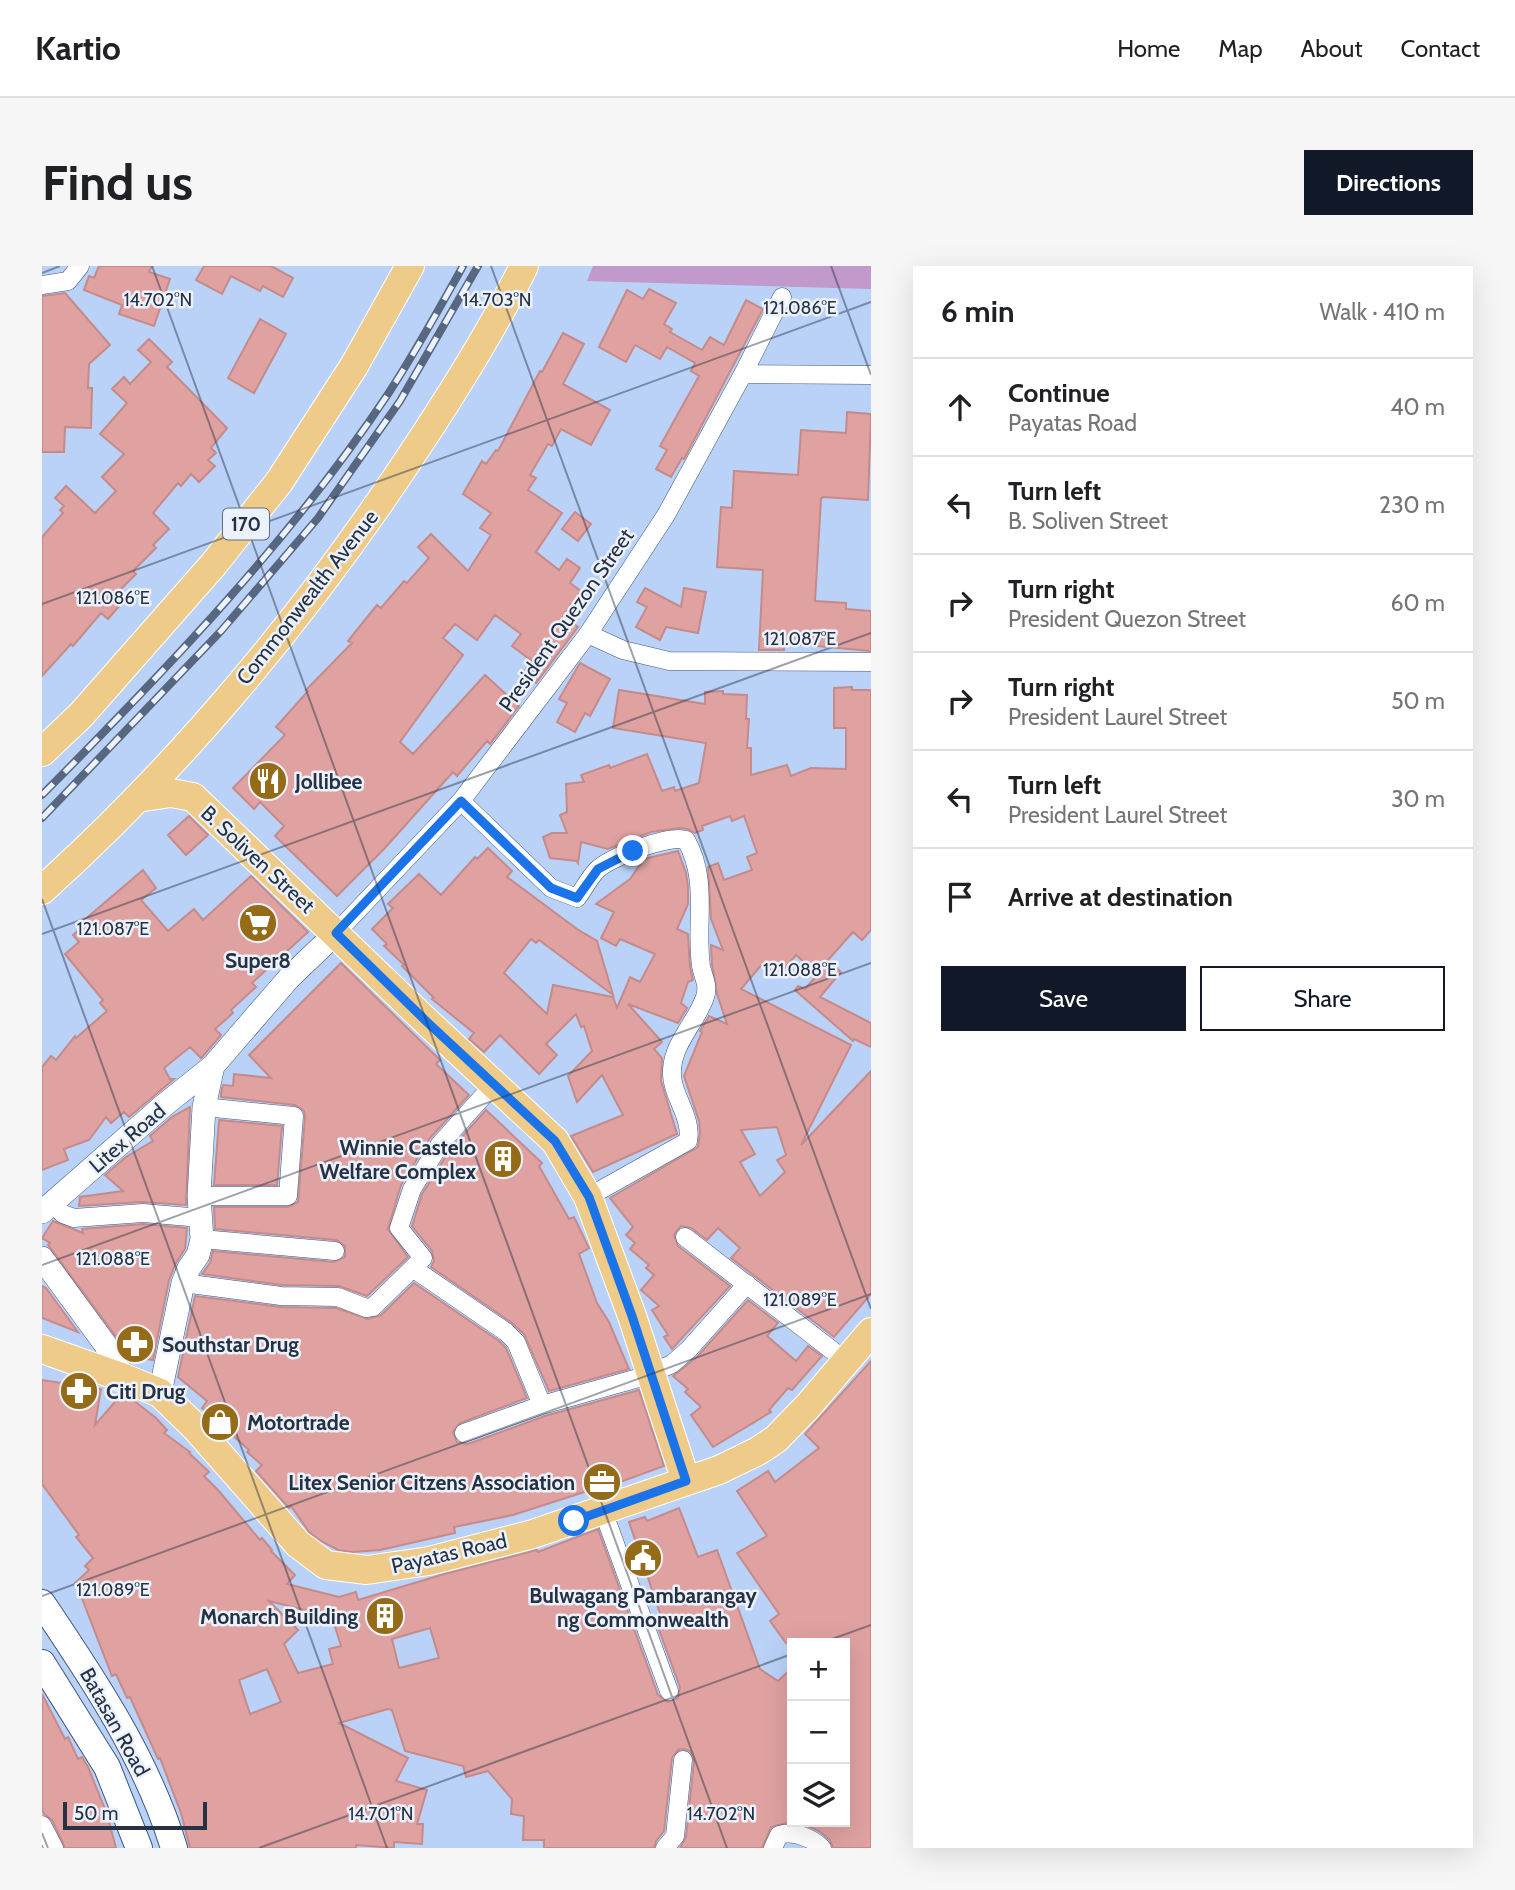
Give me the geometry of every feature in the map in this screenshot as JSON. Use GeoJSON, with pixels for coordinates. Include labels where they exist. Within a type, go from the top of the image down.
{"type":"FeatureCollection","features":[{"type":"Feature","properties":{"kind":"main road","name":"170"},"geometry":{"type":"LineString","coordinates":[[42,752],[81,715],[213,565],[279,482],[354,366],[410,266]]}},
{"type":"Feature","properties":{"kind":"main road","name":"Commonwealth Avenue"},"geometry":{"type":"LineString","coordinates":[[42,890],[137,798],[259,663],[355,540],[435,420],[502,310],[524,266]]}},
{"type":"Feature","properties":{"kind":"main road","name":"B. Soliven Street"},"geometry":{"type":"LineString","coordinates":[[137,798],[171,793],[193,797],[555,1141],[589,1197],[686,1481]]}},
{"type":"Feature","properties":{"kind":"main road","name":"Payatas Road"},"geometry":{"type":"LineString","coordinates":[[42,1349],[160,1393],[196,1428],[298,1544],[326,1565],[367,1570],[422,1562],[533,1534],[686,1481],[748,1456],[776,1439],[871,1332]]}},
{"type":"Feature","properties":{"kind":"main road","name":"Batasan Road"},"geometry":{"type":"LineString","coordinates":[[42,1604],[94,1682],[135,1752],[174,1848]]}},
{"type":"Feature","properties":{"kind":"main road","name":"Batasan Road"},"geometry":{"type":"LineString","coordinates":[[42,1663],[78,1716],[107,1767],[139,1848]]}},
{"type":"Feature","properties":{"kind":"street"},"geometry":{"type":"LineString","coordinates":[[42,285],[68,281],[80,266]]}},
{"type":"Feature","properties":{"kind":"street","name":"President Quezon Street"},"geometry":{"type":"LineString","coordinates":[[336,933],[461,801],[588,634],[666,515],[782,296]]}},
{"type":"Feature","properties":{"kind":"street"},"geometry":{"type":"LineString","coordinates":[[743,374],[871,375]]}},
{"type":"Feature","properties":{"kind":"street"},"geometry":{"type":"LineString","coordinates":[[588,634],[623,650],[669,661],[871,662]]}},
{"type":"Feature","properties":{"kind":"street"},"geometry":{"type":"LineString","coordinates":[[461,801],[551,888],[577,898],[598,869],[633,851],[673,838],[687,840],[693,852],[699,872],[701,967],[707,984],[705,997],[673,1060],[671,1074],[690,1130],[688,1141],[589,1197]]}},
{"type":"Feature","properties":{"kind":"street","name":"Litex Road"},"geometry":{"type":"LineString","coordinates":[[47,1208],[213,1066],[289,978],[336,933]]}},
{"type":"Feature","properties":{"kind":"street"},"geometry":{"type":"LineString","coordinates":[[160,1393],[183,1283],[198,1255],[204,1107],[213,1066]]}},
{"type":"Feature","properties":{"kind":"street"},"geometry":{"type":"LineString","coordinates":[[183,1283],[281,1296],[338,1297],[370,1308],[424,1258],[399,1228],[412,1189],[440,1144],[495,1083]]}},
{"type":"Feature","properties":{"kind":"street"},"geometry":{"type":"LineString","coordinates":[[201,1218],[288,1196],[294,1116],[204,1107]]}},
{"type":"Feature","properties":{"kind":"street"},"geometry":{"type":"LineString","coordinates":[[47,1208],[74,1218],[143,1213],[201,1218],[335,1251]]}},
{"type":"Feature","properties":{"kind":"street"},"geometry":{"type":"LineString","coordinates":[[685,1237],[846,1361]]}},
{"type":"Feature","properties":{"kind":"street"},"geometry":{"type":"LineString","coordinates":[[42,1258],[94,1328],[124,1378]]}},
{"type":"Feature","properties":{"kind":"street"},"geometry":{"type":"LineString","coordinates":[[414,1269],[506,1332],[516,1342],[542,1405]]}},
{"type":"Feature","properties":{"kind":"street"},"geometry":{"type":"LineString","coordinates":[[464,1433],[542,1405],[651,1374],[672,1364],[747,1284]]}},
{"type":"Feature","properties":{"kind":"street"},"geometry":{"type":"LineString","coordinates":[[603,1511],[669,1691]]}},
{"type":"Feature","properties":{"kind":"street"},"geometry":{"type":"LineString","coordinates":[[664,1848],[675,1836],[683,1760]]}},
{"type":"Feature","properties":{"kind":"street"},"geometry":{"type":"LineString","coordinates":[[773,1848],[779,1835],[791,1833],[811,1840],[822,1848]]}},
{"type":"Feature","properties":{"kind":"shaded area"},"geometry":{"type":"Polygon","coordinates":[[[593,266],[871,266],[871,289],[587,281],[593,266]]]}},
{"type":"Feature","properties":{"kind":"building"},"geometry":{"type":"Polygon","coordinates":[[[99,266],[152,266],[149,272],[170,279],[154,326],[119,314],[122,305],[84,290],[89,276],[94,278],[99,266]]]}},
{"type":"Feature","properties":{"kind":"building"},"geometry":{"type":"Polygon","coordinates":[[[204,266],[271,266],[293,278],[283,297],[263,286],[260,291],[231,276],[222,294],[196,280],[204,266]]]}},
{"type":"Feature","properties":{"kind":"building"},"geometry":{"type":"Polygon","coordinates":[[[649,289],[676,303],[664,324],[672,329],[670,332],[702,350],[710,337],[724,345],[746,300],[763,309],[684,459],[682,458],[671,477],[656,469],[667,450],[660,446],[699,376],[691,371],[695,363],[667,347],[660,359],[635,345],[626,362],[599,347],[627,290],[643,299],[649,289]]]}},
{"type":"Feature","properties":{"kind":"building"},"geometry":{"type":"Polygon","coordinates":[[[65,293],[110,345],[89,364],[88,388],[92,388],[91,428],[65,427],[64,452],[42,452],[42,296],[65,293]]]}},
{"type":"Feature","properties":{"kind":"building"},"geometry":{"type":"Polygon","coordinates":[[[260,319],[286,334],[254,393],[228,378],[260,319]]]}},
{"type":"Feature","properties":{"kind":"building"},"geometry":{"type":"Polygon","coordinates":[[[563,333],[584,344],[563,384],[610,410],[591,445],[561,429],[552,446],[548,444],[530,475],[536,478],[528,490],[562,513],[536,552],[559,570],[567,559],[580,568],[570,583],[581,591],[563,616],[578,627],[536,683],[523,673],[532,661],[512,646],[521,634],[495,615],[477,640],[455,624],[443,638],[463,655],[400,742],[413,754],[485,675],[519,706],[490,744],[487,741],[457,776],[453,772],[384,849],[337,896],[275,836],[284,826],[260,802],[254,809],[233,788],[285,735],[276,727],[308,691],[306,690],[352,643],[348,641],[377,605],[381,608],[404,581],[407,583],[429,558],[418,547],[431,534],[468,571],[491,535],[480,528],[491,513],[463,494],[482,461],[486,464],[496,450],[498,451],[563,333]]]}},
{"type":"Feature","properties":{"kind":"building"},"geometry":{"type":"Polygon","coordinates":[[[149,339],[172,362],[167,367],[227,428],[211,448],[216,453],[208,460],[215,466],[199,482],[191,474],[181,486],[178,483],[153,513],[169,529],[153,545],[156,548],[133,571],[136,574],[119,591],[126,597],[108,619],[101,613],[73,646],[71,644],[42,676],[42,537],[63,513],[60,510],[64,506],[55,498],[66,486],[95,513],[116,491],[102,477],[124,454],[100,434],[127,403],[112,389],[124,377],[130,384],[151,362],[138,350],[149,339]]]}},
{"type":"Feature","properties":{"kind":"building"},"geometry":{"type":"Polygon","coordinates":[[[847,412],[871,414],[868,500],[821,499],[815,601],[846,603],[846,609],[871,611],[871,651],[784,643],[784,650],[759,650],[763,570],[717,567],[721,507],[732,508],[734,471],[798,475],[801,430],[846,433],[847,412]]]}},
{"type":"Feature","properties":{"kind":"building"},"geometry":{"type":"Polygon","coordinates":[[[575,512],[591,524],[578,541],[562,529],[575,512]]]}},
{"type":"Feature","properties":{"kind":"building"},"geometry":{"type":"Polygon","coordinates":[[[645,588],[681,607],[684,588],[706,592],[698,633],[666,627],[660,640],[636,627],[647,607],[637,602],[645,588]]]}},
{"type":"Feature","properties":{"kind":"building"},"geometry":{"type":"Polygon","coordinates":[[[580,663],[610,679],[590,716],[585,713],[575,732],[557,722],[567,703],[559,699],[580,663]]]}},
{"type":"Feature","properties":{"kind":"building"},"geometry":{"type":"Polygon","coordinates":[[[834,688],[871,690],[871,930],[862,940],[853,932],[828,960],[841,972],[820,997],[871,1023],[871,1047],[854,1039],[853,1041],[795,990],[798,986],[805,989],[818,974],[796,955],[778,976],[763,963],[741,989],[851,1045],[801,1145],[871,1071],[871,1294],[834,1337],[731,1258],[740,1248],[718,1228],[707,1240],[691,1228],[681,1226],[674,1235],[678,1246],[730,1286],[672,1349],[664,1337],[668,1335],[652,1310],[659,1306],[641,1290],[654,1275],[646,1268],[649,1265],[630,1249],[635,1243],[626,1235],[633,1227],[610,1198],[698,1147],[699,1121],[684,1076],[702,1032],[700,1031],[709,1016],[727,1024],[717,994],[712,964],[711,945],[723,950],[711,919],[708,867],[718,863],[724,880],[752,870],[747,857],[757,853],[744,816],[732,821],[730,816],[702,826],[703,830],[695,833],[679,828],[651,832],[608,849],[581,842],[578,863],[550,858],[543,837],[552,833],[567,833],[560,815],[567,812],[566,784],[584,782],[581,775],[609,765],[610,768],[647,754],[662,791],[674,787],[675,791],[699,783],[706,743],[613,728],[619,690],[705,704],[705,692],[723,691],[723,694],[747,695],[747,748],[751,748],[751,775],[787,765],[791,776],[811,768],[846,769],[846,728],[834,728],[834,688]],[[777,1127],[741,1130],[755,1154],[740,1162],[760,1196],[785,1172],[777,1160],[786,1155],[777,1127]]]}},
{"type":"Feature","properties":{"kind":"building"},"geometry":{"type":"Polygon","coordinates":[[[189,816],[208,835],[186,855],[168,835],[189,816]]]}},
{"type":"Feature","properties":{"kind":"building"},"geometry":{"type":"Polygon","coordinates":[[[488,848],[512,871],[507,877],[597,941],[613,995],[539,940],[536,943],[531,939],[504,973],[547,1014],[553,985],[613,997],[617,1008],[630,977],[640,982],[655,954],[620,939],[616,946],[601,938],[614,912],[596,904],[630,879],[644,859],[678,851],[688,887],[688,904],[677,929],[688,934],[693,980],[688,982],[681,1003],[687,1008],[678,1023],[628,1004],[662,1042],[654,1049],[662,1058],[661,1081],[677,1134],[593,1172],[571,1136],[623,1115],[602,1075],[577,1102],[568,1076],[592,1051],[584,1026],[581,1027],[576,1014],[546,1044],[557,1055],[539,1074],[500,1035],[484,1052],[469,1039],[474,1033],[432,999],[434,998],[384,946],[387,944],[372,929],[393,908],[388,904],[419,874],[441,895],[475,857],[477,859],[488,848]]]}},
{"type":"Feature","properties":{"kind":"building"},"geometry":{"type":"Polygon","coordinates":[[[143,870],[156,888],[141,900],[168,931],[194,909],[203,920],[251,876],[308,932],[252,983],[256,987],[215,1029],[221,1035],[201,1058],[190,1047],[164,1068],[170,1079],[174,1079],[129,1117],[124,1112],[111,1123],[106,1117],[89,1140],[64,1149],[68,1160],[42,1170],[42,1067],[51,1056],[56,1060],[75,1036],[76,1038],[107,1011],[100,1003],[103,1000],[65,954],[79,942],[73,935],[84,925],[82,922],[143,870]]]}},
{"type":"Feature","properties":{"kind":"building"},"geometry":{"type":"Polygon","coordinates":[[[341,963],[440,1060],[436,1064],[469,1095],[430,1138],[401,1185],[388,1229],[408,1257],[367,1296],[339,1286],[282,1285],[202,1274],[210,1263],[213,1251],[334,1262],[345,1257],[345,1246],[336,1240],[215,1229],[214,1207],[288,1207],[298,1202],[304,1111],[295,1105],[221,1097],[221,1093],[223,1085],[233,1086],[234,1074],[271,1078],[249,1055],[341,963]]]}},
{"type":"Feature","properties":{"kind":"building"},"geometry":{"type":"Polygon","coordinates":[[[190,1107],[186,1205],[142,1202],[79,1206],[80,1197],[123,1191],[105,1175],[126,1157],[153,1141],[150,1136],[172,1117],[190,1107]]]}},
{"type":"Feature","properties":{"kind":"building"},"geometry":{"type":"Polygon","coordinates":[[[486,1110],[542,1163],[539,1166],[569,1219],[574,1217],[589,1248],[579,1254],[597,1303],[609,1322],[629,1369],[549,1391],[524,1334],[431,1267],[434,1261],[432,1251],[412,1226],[422,1194],[449,1151],[486,1110]]]}},
{"type":"Feature","properties":{"kind":"building"},"geometry":{"type":"Polygon","coordinates":[[[219,1120],[282,1126],[277,1185],[214,1185],[219,1120]]]}},
{"type":"Feature","properties":{"kind":"building"},"geometry":{"type":"Polygon","coordinates":[[[53,1221],[83,1233],[82,1229],[143,1224],[187,1228],[185,1249],[169,1280],[153,1360],[141,1358],[144,1347],[120,1342],[48,1245],[50,1243],[42,1238],[53,1221]]]}},
{"type":"Feature","properties":{"kind":"building"},"geometry":{"type":"Polygon","coordinates":[[[414,1283],[506,1348],[527,1398],[460,1423],[453,1432],[457,1442],[468,1444],[545,1416],[639,1390],[664,1466],[601,1489],[600,1487],[513,1515],[454,1527],[455,1533],[380,1550],[338,1550],[321,1541],[309,1532],[291,1506],[289,1508],[256,1471],[262,1465],[247,1452],[249,1450],[202,1408],[207,1401],[178,1377],[195,1296],[281,1307],[336,1308],[368,1319],[381,1315],[414,1283]]]}},
{"type":"Feature","properties":{"kind":"building"},"geometry":{"type":"Polygon","coordinates":[[[42,1286],[46,1288],[78,1332],[42,1318],[42,1286]]]}},
{"type":"Feature","properties":{"kind":"building"},"geometry":{"type":"Polygon","coordinates":[[[748,1300],[778,1323],[767,1336],[796,1361],[808,1346],[822,1356],[792,1390],[788,1388],[769,1410],[771,1412],[713,1447],[691,1415],[701,1407],[685,1392],[688,1389],[673,1376],[697,1357],[748,1300]]]}},
{"type":"Feature","properties":{"kind":"building"},"geometry":{"type":"Polygon","coordinates":[[[871,1361],[871,1848],[833,1848],[830,1840],[810,1827],[850,1827],[850,1638],[787,1638],[786,1643],[770,1621],[779,1614],[737,1553],[767,1536],[737,1491],[768,1471],[775,1482],[819,1448],[805,1434],[871,1361]]]}},
{"type":"Feature","properties":{"kind":"building"},"geometry":{"type":"Polygon","coordinates":[[[42,1380],[101,1389],[95,1425],[121,1395],[133,1400],[156,1418],[167,1430],[164,1433],[190,1452],[209,1472],[204,1476],[295,1575],[287,1584],[339,1597],[356,1592],[358,1600],[441,1575],[537,1550],[538,1552],[598,1529],[658,1695],[668,1702],[678,1698],[680,1687],[658,1627],[664,1625],[629,1522],[645,1517],[647,1521],[679,1508],[698,1557],[717,1550],[760,1669],[778,1681],[787,1673],[787,1823],[771,1827],[762,1848],[680,1848],[686,1837],[694,1761],[690,1751],[683,1749],[678,1750],[672,1758],[664,1831],[654,1848],[544,1848],[544,1840],[523,1840],[524,1816],[511,1814],[512,1799],[488,1771],[466,1777],[463,1766],[405,1751],[392,1710],[388,1709],[339,1723],[408,1758],[396,1781],[427,1790],[417,1824],[423,1824],[422,1844],[394,1842],[394,1848],[356,1845],[356,1848],[190,1848],[181,1813],[160,1758],[158,1759],[130,1697],[127,1698],[116,1674],[112,1676],[81,1596],[84,1594],[75,1583],[89,1570],[85,1566],[93,1558],[42,1484],[42,1380]],[[269,1601],[298,1630],[284,1644],[298,1673],[333,1664],[329,1649],[341,1646],[332,1617],[269,1601]],[[430,1628],[392,1639],[399,1668],[439,1658],[430,1628]],[[267,1669],[239,1680],[250,1714],[281,1702],[267,1669]]]}},
{"type":"Feature","properties":{"kind":"building"},"geometry":{"type":"Polygon","coordinates":[[[42,1694],[65,1739],[68,1737],[78,1759],[82,1757],[88,1767],[107,1814],[116,1848],[65,1848],[52,1820],[44,1814],[42,1694]]]}},
{"type":"Feature","properties":{"kind":"railway"},"geometry":{"type":"LineString","coordinates":[[42,795],[225,603],[310,501],[388,394],[463,266]]}},
{"type":"Feature","properties":{"kind":"railway"},"geometry":{"type":"LineString","coordinates":[[42,818],[221,631],[318,518],[400,401],[478,266]]}},
{"type":"Feature","properties":{"kind":"place","name":"Jollibee"},"geometry":{"type":"Point","coordinates":[268,781]}},
{"type":"Feature","properties":{"kind":"place","name":"Super8"},"geometry":{"type":"Point","coordinates":[258,923]}},
{"type":"Feature","properties":{"kind":"place","name":"Winnie Castelo Welfare Complex"},"geometry":{"type":"Point","coordinates":[503,1159]}},
{"type":"Feature","properties":{"kind":"place","name":"Southstar Drug"},"geometry":{"type":"Point","coordinates":[135,1344]}},
{"type":"Feature","properties":{"kind":"place","name":"Citi Drug"},"geometry":{"type":"Point","coordinates":[79,1391]}},
{"type":"Feature","properties":{"kind":"place","name":"Motortrade"},"geometry":{"type":"Point","coordinates":[220,1422]}},
{"type":"Feature","properties":{"kind":"place","name":"Litex Senior Citzens Association"},"geometry":{"type":"Point","coordinates":[602,1482]}},
{"type":"Feature","properties":{"kind":"place","name":"Bulwagang Pambarangay ng Commonwealth"},"geometry":{"type":"Point","coordinates":[643,1558]}},
{"type":"Feature","properties":{"kind":"place","name":"Monarch Building"},"geometry":{"type":"Point","coordinates":[385,1616]}},
{"type":"Feature","properties":{"kind":"route"},"geometry":{"type":"LineString","coordinates":[[574,1521],[686,1481],[632,1316],[589,1197],[555,1141],[336,933],[461,801],[551,888],[577,898],[598,869],[633,851]]}}]}
